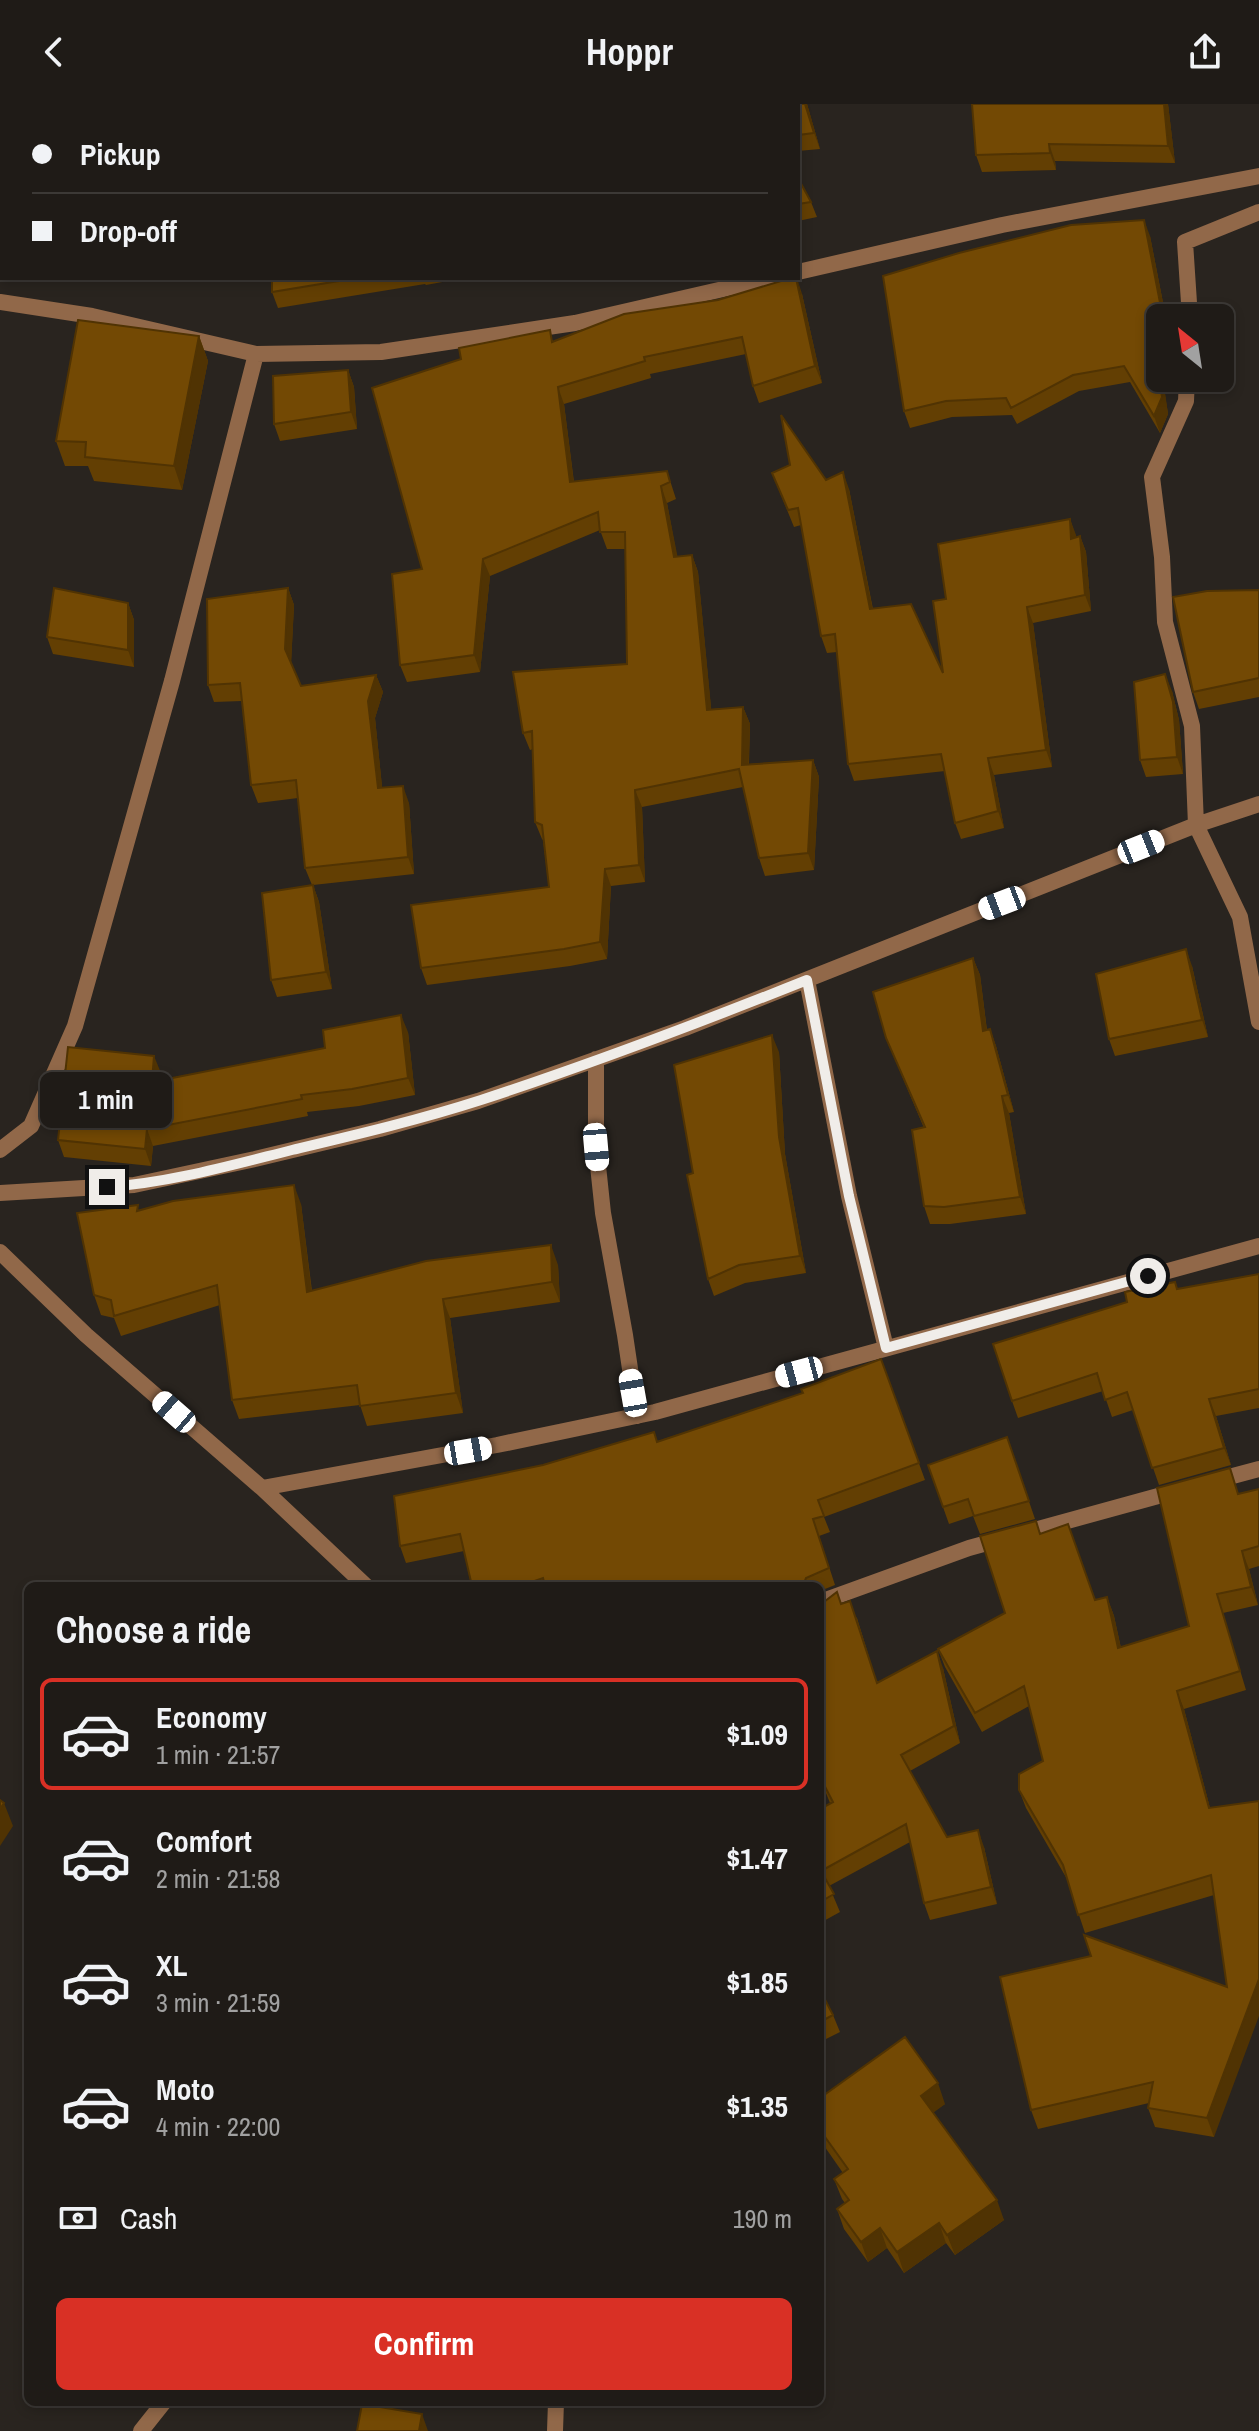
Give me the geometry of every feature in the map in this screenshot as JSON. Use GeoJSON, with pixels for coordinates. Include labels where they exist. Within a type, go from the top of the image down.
{"type":"FeatureCollection","features":[{"type":"Feature","properties":{"kind":"street"},"geometry":{"type":"LineString","coordinates":[[800,272],[1002,225],[1259,176]]}},
{"type":"Feature","properties":{"kind":"street"},"geometry":{"type":"LineString","coordinates":[[1189,304],[1185,242],[1259,212]]}},
{"type":"Feature","properties":{"kind":"street"},"geometry":{"type":"LineString","coordinates":[[0,302],[92,316],[256,354],[381,352],[575,323],[762,280]]}},
{"type":"Feature","properties":{"kind":"street"},"geometry":{"type":"LineString","coordinates":[[0,1150],[31,1126],[75,1026],[172,681],[256,354]]}},
{"type":"Feature","properties":{"kind":"street"},"geometry":{"type":"LineString","coordinates":[[1186,392],[1186,401],[1152,477],[1162,557],[1165,622],[1192,726],[1196,825],[1240,917],[1259,1022]]}},
{"type":"Feature","properties":{"kind":"street"},"geometry":{"type":"LineString","coordinates":[[0,1193],[134,1185],[380,1129],[478,1101],[685,1028],[1196,825],[1259,804]]}},
{"type":"Feature","properties":{"kind":"street"},"geometry":{"type":"LineString","coordinates":[[807,980],[849,1196],[886,1348]]}},
{"type":"Feature","properties":{"kind":"street"},"geometry":{"type":"LineString","coordinates":[[596,1059],[596,1147],[603,1213],[637,1416]]}},
{"type":"Feature","properties":{"kind":"street"},"geometry":{"type":"LineString","coordinates":[[262,1488],[637,1416],[1259,1246]]}},
{"type":"Feature","properties":{"kind":"street"},"geometry":{"type":"LineString","coordinates":[[0,1252],[86,1335],[262,1488],[362,1582]]}},
{"type":"Feature","properties":{"kind":"street"},"geometry":{"type":"LineString","coordinates":[[824,1601],[969,1548],[1259,1469]]}},
{"type":"Feature","properties":{"kind":"street"},"geometry":{"type":"LineString","coordinates":[[141,2431],[161,2406]]}},
{"type":"Feature","properties":{"kind":"street"},"geometry":{"type":"LineString","coordinates":[[555,2431],[556,2406]]}},
{"type":"Feature","properties":{"kind":"building"},"geometry":{"type":"Polygon","coordinates":[[[800,104],[805,104],[814,133],[800,135],[800,104]]]}},
{"type":"Feature","properties":{"kind":"building"},"geometry":{"type":"Polygon","coordinates":[[[972,104],[1164,104],[1168,146],[1049,144],[1050,153],[976,155],[972,104]]]}},
{"type":"Feature","properties":{"kind":"building"},"geometry":{"type":"Polygon","coordinates":[[[800,182],[811,202],[800,204],[800,182]]]}},
{"type":"Feature","properties":{"kind":"building"},"geometry":{"type":"Polygon","coordinates":[[[1144,220],[1160,304],[1146,304],[1146,392],[1161,392],[1162,397],[1154,416],[1124,366],[1073,375],[1011,408],[1006,398],[946,401],[904,411],[883,276],[1071,225],[1144,220]]]}},
{"type":"Feature","properties":{"kind":"building"},"geometry":{"type":"Polygon","coordinates":[[[272,280],[345,280],[272,292],[272,280]]]}},
{"type":"Feature","properties":{"kind":"building"},"geometry":{"type":"Polygon","coordinates":[[[784,280],[796,280],[815,366],[753,386],[742,337],[644,357],[645,361],[558,387],[570,482],[667,471],[670,482],[661,486],[674,557],[692,555],[707,710],[743,707],[742,765],[813,760],[808,853],[759,858],[739,769],[635,790],[639,865],[605,869],[600,942],[421,968],[411,905],[549,887],[542,825],[535,822],[532,731],[523,733],[513,672],[627,664],[625,532],[600,532],[598,512],[483,559],[474,655],[400,665],[392,574],[422,569],[372,388],[461,359],[459,348],[550,330],[552,342],[624,314],[718,300],[784,280]]]}},
{"type":"Feature","properties":{"kind":"building"},"geometry":{"type":"Polygon","coordinates":[[[78,320],[199,336],[174,466],[85,457],[86,442],[56,441],[78,320]]]}},
{"type":"Feature","properties":{"kind":"building"},"geometry":{"type":"Polygon","coordinates":[[[348,370],[351,412],[274,424],[273,376],[348,370]]]}},
{"type":"Feature","properties":{"kind":"building"},"geometry":{"type":"Polygon","coordinates":[[[781,415],[826,480],[843,472],[870,609],[911,604],[943,673],[933,601],[946,599],[938,544],[1070,519],[1071,539],[1080,536],[1085,595],[1027,607],[1046,750],[988,758],[998,811],[955,823],[941,754],[848,764],[835,634],[821,636],[798,508],[788,510],[772,473],[790,465],[781,415]]]}},
{"type":"Feature","properties":{"kind":"building"},"geometry":{"type":"Polygon","coordinates":[[[54,588],[128,603],[128,650],[47,637],[54,588]]]}},
{"type":"Feature","properties":{"kind":"building"},"geometry":{"type":"Polygon","coordinates":[[[288,588],[285,649],[301,686],[376,675],[368,701],[378,788],[403,786],[408,857],[305,868],[296,780],[251,785],[240,683],[208,685],[207,599],[288,588]]]}},
{"type":"Feature","properties":{"kind":"building"},"geometry":{"type":"Polygon","coordinates":[[[1259,590],[1259,678],[1193,692],[1173,597],[1207,591],[1259,590]]]}},
{"type":"Feature","properties":{"kind":"building"},"geometry":{"type":"Polygon","coordinates":[[[1165,674],[1173,702],[1177,757],[1140,760],[1134,682],[1165,674]]]}},
{"type":"Feature","properties":{"kind":"building"},"geometry":{"type":"Polygon","coordinates":[[[313,885],[326,972],[271,980],[262,893],[313,885]]]}},
{"type":"Feature","properties":{"kind":"building"},"geometry":{"type":"Polygon","coordinates":[[[1186,949],[1202,1020],[1109,1039],[1096,974],[1186,949]]]}},
{"type":"Feature","properties":{"kind":"building"},"geometry":{"type":"Polygon","coordinates":[[[973,958],[983,1031],[990,1029],[1008,1095],[1002,1096],[1020,1197],[944,1207],[924,1206],[912,1130],[925,1127],[886,1038],[873,992],[973,958]]]}},
{"type":"Feature","properties":{"kind":"building"},"geometry":{"type":"Polygon","coordinates":[[[401,1015],[408,1078],[301,1095],[302,1099],[147,1129],[145,1149],[58,1140],[68,1047],[154,1056],[152,1082],[325,1048],[323,1030],[401,1015]]]}},
{"type":"Feature","properties":{"kind":"building"},"geometry":{"type":"Polygon","coordinates":[[[772,1035],[779,1137],[800,1256],[739,1265],[708,1279],[687,1175],[693,1173],[674,1065],[772,1035]]]}},
{"type":"Feature","properties":{"kind":"building"},"geometry":{"type":"Polygon","coordinates":[[[294,1185],[307,1292],[426,1261],[551,1245],[552,1282],[443,1299],[456,1393],[360,1406],[357,1385],[232,1400],[217,1285],[114,1316],[111,1300],[94,1295],[77,1213],[138,1205],[137,1211],[173,1201],[294,1185]]]}},
{"type":"Feature","properties":{"kind":"building"},"geometry":{"type":"Polygon","coordinates":[[[1259,1274],[1259,1389],[1209,1399],[1224,1448],[1152,1468],[1127,1392],[1105,1400],[1097,1373],[1012,1401],[993,1344],[1127,1302],[1125,1292],[1175,1282],[1177,1289],[1259,1274]]]}},
{"type":"Feature","properties":{"kind":"building"},"geometry":{"type":"Polygon","coordinates":[[[881,1359],[919,1463],[818,1500],[824,1516],[813,1519],[829,1568],[806,1578],[804,1582],[544,1582],[543,1578],[532,1582],[471,1582],[460,1534],[400,1546],[394,1496],[543,1465],[654,1432],[657,1442],[803,1393],[801,1389],[881,1359]]]}},
{"type":"Feature","properties":{"kind":"building"},"geometry":{"type":"Polygon","coordinates":[[[1007,1437],[1029,1501],[974,1516],[968,1499],[943,1507],[928,1465],[1007,1437]]]}},
{"type":"Feature","properties":{"kind":"building"},"geometry":{"type":"Polygon","coordinates":[[[1230,1468],[1238,1494],[1259,1489],[1259,1546],[1242,1551],[1251,1587],[1217,1594],[1240,1671],[1177,1691],[1209,1808],[1259,1801],[1259,1979],[1207,2118],[1148,2108],[1153,2082],[1031,2110],[1000,1977],[1091,1956],[1084,1935],[1227,1987],[1211,1875],[1078,1915],[1063,1865],[1019,1790],[1019,1774],[1043,1761],[1024,1686],[975,1713],[938,1649],[1005,1613],[980,1536],[1036,1521],[1040,1534],[1068,1524],[1095,1600],[1107,1597],[1118,1648],[1189,1626],[1157,1488],[1230,1468]]]}},
{"type":"Feature","properties":{"kind":"building"},"geometry":{"type":"Polygon","coordinates":[[[837,1592],[841,1604],[850,1601],[877,1683],[937,1651],[954,1726],[901,1755],[947,1837],[978,1830],[991,1887],[924,1903],[906,1824],[824,1869],[824,1807],[833,1802],[824,1785],[824,1602],[837,1592]]]}},
{"type":"Feature","properties":{"kind":"building"},"geometry":{"type":"Polygon","coordinates":[[[824,1876],[834,1894],[824,1900],[824,1876]]]}},
{"type":"Feature","properties":{"kind":"building"},"geometry":{"type":"Polygon","coordinates":[[[824,1998],[833,2015],[824,2020],[824,1998]]]}},
{"type":"Feature","properties":{"kind":"building"},"geometry":{"type":"Polygon","coordinates":[[[905,2037],[938,2083],[921,2096],[997,2200],[947,2235],[939,2223],[897,2252],[880,2228],[861,2242],[837,2209],[849,2200],[834,2179],[848,2169],[824,2136],[824,2095],[905,2037]]]}},
{"type":"Feature","properties":{"kind":"building"},"geometry":{"type":"Polygon","coordinates":[[[362,2406],[422,2414],[419,2431],[357,2431],[362,2406]]]}},
{"type":"Feature","properties":{"kind":"route"},"geometry":{"type":"LineString","coordinates":[[107,1187],[134,1185],[255,1159],[380,1129],[478,1101],[685,1028],[807,980],[849,1196],[886,1348],[1148,1276]]}}]}
